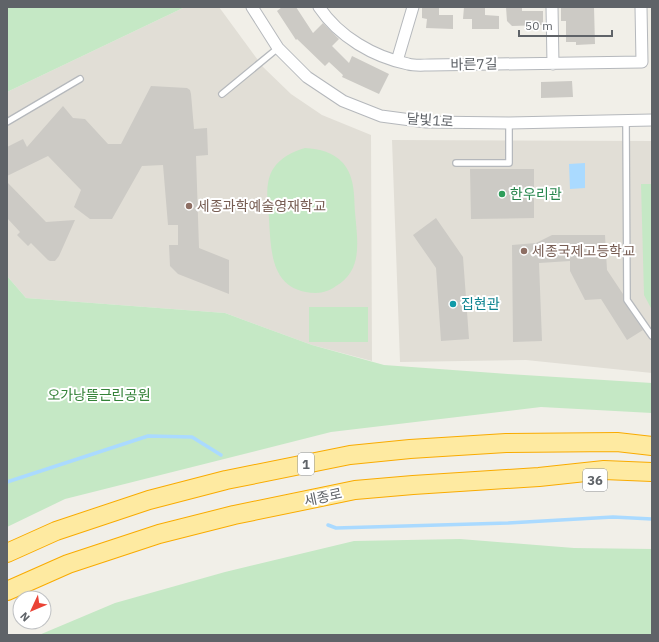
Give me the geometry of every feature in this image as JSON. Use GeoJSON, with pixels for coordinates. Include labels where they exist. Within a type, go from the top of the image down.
{"type":"FeatureCollection","features":[{"type":"Feature","properties":{"kind":"highway"},"geometry":{"type":"LineString","coordinates":[[617,442],[652,443]]}},
{"type":"Feature","properties":{"kind":"highway","name":"1"},"geometry":{"type":"LineString","coordinates":[[7,553],[56,531],[149,500],[226,480],[350,455],[410,449],[506,443],[617,442],[652,446]]}},
{"type":"Feature","properties":{"kind":"highway","name":"세종로"},"geometry":{"type":"LineString","coordinates":[[7,591],[76,562],[159,534],[234,515],[355,490],[421,484],[539,477],[604,470],[652,472]]}},
{"type":"Feature","properties":{"kind":"highway","name":"36"},"geometry":{"type":"LineString","coordinates":[[539,477],[652,484]]}},
{"type":"Feature","properties":{"kind":"street","name":"달빛1로"},"geometry":{"type":"LineString","coordinates":[[252,7],[278,48],[307,77],[343,101],[381,116],[426,122],[509,123],[652,120]]}},
{"type":"Feature","properties":{"kind":"street","name":"바른7길"},"geometry":{"type":"LineString","coordinates":[[319,7],[339,30],[362,47],[383,57],[397,61],[410,64],[430,65],[642,62],[641,7]]}},
{"type":"Feature","properties":{"kind":"street"},"geometry":{"type":"LineString","coordinates":[[397,61],[413,7]]}},
{"type":"Feature","properties":{"kind":"street"},"geometry":{"type":"LineString","coordinates":[[552,7],[553,64]]}},
{"type":"Feature","properties":{"kind":"lane"},"geometry":{"type":"LineString","coordinates":[[222,94],[278,48]]}},
{"type":"Feature","properties":{"kind":"lane"},"geometry":{"type":"LineString","coordinates":[[7,122],[80,79]]}},
{"type":"Feature","properties":{"kind":"lane"},"geometry":{"type":"LineString","coordinates":[[626,121],[627,300],[652,336]]}},
{"type":"Feature","properties":{"kind":"lane"},"geometry":{"type":"LineString","coordinates":[[456,163],[509,163],[509,123]]}},
{"type":"Feature","properties":{"kind":"shaded area","name":"세종과학예술영재학교"},"geometry":{"type":"Polygon","coordinates":[[[185,7],[219,7],[263,67],[291,94],[322,115],[371,135],[372,361],[312,345],[225,313],[26,298],[7,276],[7,92],[185,7]]]}},
{"type":"Feature","properties":{"kind":"shaded area","name":"세종국제고등학교"},"geometry":{"type":"Polygon","coordinates":[[[392,140],[652,141],[652,373],[526,360],[400,362],[392,140]]]}},
{"type":"Feature","properties":{"kind":"green space"},"geometry":{"type":"Polygon","coordinates":[[[7,7],[185,7],[7,92],[7,7]]]}},
{"type":"Feature","properties":{"kind":"green space"},"geometry":{"type":"Polygon","coordinates":[[[305,148],[326,152],[339,159],[350,174],[354,193],[357,243],[355,263],[345,279],[332,289],[319,293],[301,291],[290,286],[282,278],[276,268],[271,245],[267,194],[270,175],[276,165],[283,158],[291,153],[305,148]]]}},
{"type":"Feature","properties":{"kind":"green space"},"geometry":{"type":"Polygon","coordinates":[[[641,184],[652,184],[652,310],[644,295],[641,184]]]}},
{"type":"Feature","properties":{"kind":"green space","name":"오가낭뜰근린공원"},"geometry":{"type":"Polygon","coordinates":[[[7,276],[26,298],[225,313],[312,345],[384,365],[652,383],[652,413],[541,407],[331,432],[65,499],[7,527],[7,276]]]}},
{"type":"Feature","properties":{"kind":"green space"},"geometry":{"type":"Polygon","coordinates":[[[309,307],[368,307],[368,342],[309,342],[309,307]]]}},
{"type":"Feature","properties":{"kind":"green space"},"geometry":{"type":"Polygon","coordinates":[[[460,539],[574,548],[652,549],[652,635],[39,635],[115,603],[225,572],[354,541],[460,539]]]}},
{"type":"Feature","properties":{"kind":"water"},"geometry":{"type":"Polygon","coordinates":[[[585,163],[585,188],[570,189],[569,164],[585,163]]]}},
{"type":"Feature","properties":{"kind":"building"},"geometry":{"type":"Polygon","coordinates":[[[282,7],[296,7],[313,33],[323,23],[339,39],[332,46],[349,63],[352,56],[389,74],[379,94],[342,77],[343,75],[329,62],[325,66],[297,39],[296,40],[277,11],[282,7]]]}},
{"type":"Feature","properties":{"kind":"building"},"geometry":{"type":"Polygon","coordinates":[[[422,7],[439,7],[439,15],[453,15],[453,29],[426,28],[427,19],[422,18],[422,7]]]}},
{"type":"Feature","properties":{"kind":"building"},"geometry":{"type":"Polygon","coordinates":[[[464,7],[485,7],[485,15],[499,16],[499,29],[472,29],[472,19],[463,19],[464,7]]]}},
{"type":"Feature","properties":{"kind":"building"},"geometry":{"type":"Polygon","coordinates":[[[506,7],[522,7],[522,11],[543,11],[543,25],[512,26],[507,21],[506,7]]]}},
{"type":"Feature","properties":{"kind":"building"},"geometry":{"type":"Polygon","coordinates":[[[561,7],[594,7],[595,44],[576,45],[576,42],[566,42],[566,21],[561,21],[561,7]]]}},
{"type":"Feature","properties":{"kind":"building"},"geometry":{"type":"Polygon","coordinates":[[[572,81],[573,97],[541,98],[541,82],[572,81]]]}},
{"type":"Feature","properties":{"kind":"building"},"geometry":{"type":"Polygon","coordinates":[[[151,86],[187,88],[190,90],[194,129],[207,128],[208,155],[196,156],[199,248],[229,260],[229,294],[178,274],[170,266],[169,245],[178,245],[178,225],[168,225],[163,165],[142,166],[112,219],[90,219],[74,207],[81,190],[48,156],[7,176],[7,147],[23,139],[27,147],[63,106],[73,118],[85,119],[108,144],[121,144],[151,86]]]}},
{"type":"Feature","properties":{"kind":"building","name":"한우리관"},"geometry":{"type":"Polygon","coordinates":[[[470,169],[534,169],[534,218],[471,219],[470,169]]]}},
{"type":"Feature","properties":{"kind":"building"},"geometry":{"type":"Polygon","coordinates":[[[7,182],[46,222],[75,220],[59,256],[55,261],[48,260],[31,243],[28,246],[17,235],[20,232],[7,218],[7,182]]]}},
{"type":"Feature","properties":{"kind":"building","name":"집현관"},"geometry":{"type":"Polygon","coordinates":[[[436,218],[463,257],[469,339],[441,341],[436,268],[413,235],[436,218]]]}},
{"type":"Feature","properties":{"kind":"building","name":"세종국제고등학교"},"geometry":{"type":"Polygon","coordinates":[[[552,235],[605,235],[607,270],[623,294],[624,302],[643,330],[627,340],[601,299],[585,300],[570,271],[570,261],[539,263],[542,341],[513,342],[512,245],[536,243],[552,235]]]}},
{"type":"Feature","properties":{"kind":"waterway"},"geometry":{"type":"LineString","coordinates":[[7,482],[148,436],[192,437],[221,455]]}},
{"type":"Feature","properties":{"kind":"waterway"},"geometry":{"type":"LineString","coordinates":[[328,525],[336,528],[508,523],[613,517],[652,519]]}},
{"type":"Feature","properties":{"kind":"place","name":"한우리관"},"geometry":{"type":"Point","coordinates":[502,194]}},
{"type":"Feature","properties":{"kind":"place","name":"세종과학예술영재학교"},"geometry":{"type":"Point","coordinates":[189,206]}},
{"type":"Feature","properties":{"kind":"place","name":"세종국제고등학교"},"geometry":{"type":"Point","coordinates":[524,251]}},
{"type":"Feature","properties":{"kind":"place","name":"집현관"},"geometry":{"type":"Point","coordinates":[453,304]}}]}
